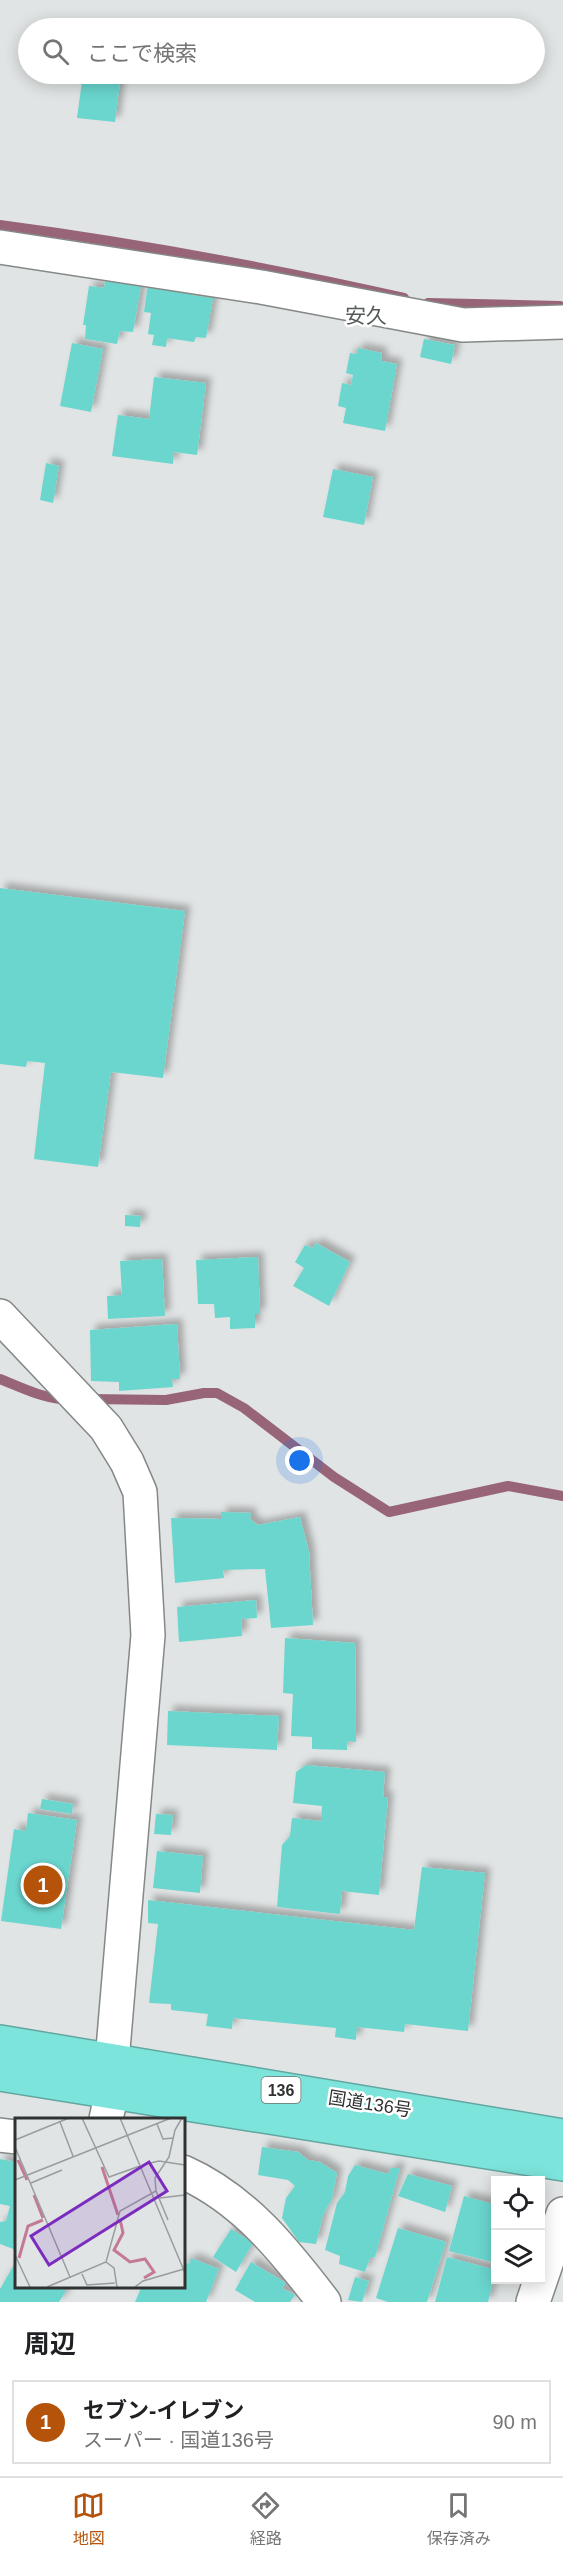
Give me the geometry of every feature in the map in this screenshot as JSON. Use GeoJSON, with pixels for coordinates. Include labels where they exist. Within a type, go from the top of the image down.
{"type":"FeatureCollection","features":[{"type":"Feature","properties":{"kind":"highway","name":"国道136号"},"geometry":{"type":"LineString","coordinates":[[0,2042],[110,2091],[563,2136]]}},
{"type":"Feature","properties":{"kind":"highway","name":"国道136号"},"geometry":{"type":"LineString","coordinates":[[0,2074],[563,2164]]}},
{"type":"Feature","properties":{"kind":"street"},"geometry":{"type":"LineString","coordinates":[[0,247],[261,287],[463,325],[563,322]]}},
{"type":"Feature","properties":{"kind":"street"},"geometry":{"type":"LineString","coordinates":[[0,1316],[106,1428],[128,1462],[140,1492],[148,1635],[110,2091]]}},
{"type":"Feature","properties":{"kind":"street"},"geometry":{"type":"LineString","coordinates":[[0,2135],[15,2137]]}},
{"type":"Feature","properties":{"kind":"street"},"geometry":{"type":"LineString","coordinates":[[184,2173],[244,2212],[281,2246],[324,2302]]}},
{"type":"Feature","properties":{"kind":"street"},"geometry":{"type":"LineString","coordinates":[[533,2302],[563,2214]]}},
{"type":"Feature","properties":{"kind":"building"},"geometry":{"type":"Polygon","coordinates":[[[82,84],[120,84],[115,122],[77,118],[82,84]]]}},
{"type":"Feature","properties":{"kind":"building"},"geometry":{"type":"Polygon","coordinates":[[[105,281],[141,286],[133,332],[120,331],[117,344],[85,339],[86,325],[83,325],[89,286],[104,288],[105,281]]]}},
{"type":"Feature","properties":{"kind":"building"},"geometry":{"type":"Polygon","coordinates":[[[148,283],[192,289],[191,295],[213,298],[206,338],[196,337],[194,342],[167,338],[166,347],[152,345],[154,335],[148,334],[151,313],[144,312],[148,283]]]}},
{"type":"Feature","properties":{"kind":"building"},"geometry":{"type":"Polygon","coordinates":[[[424,339],[455,345],[451,364],[420,357],[424,339]]]}},
{"type":"Feature","properties":{"kind":"building"},"geometry":{"type":"Polygon","coordinates":[[[72,343],[103,349],[91,412],[60,406],[72,343]]]}},
{"type":"Feature","properties":{"kind":"building"},"geometry":{"type":"Polygon","coordinates":[[[358,348],[382,353],[381,361],[397,364],[385,431],[343,423],[346,408],[338,406],[342,383],[351,385],[353,375],[346,373],[350,353],[357,354],[358,348]]]}},
{"type":"Feature","properties":{"kind":"building"},"geometry":{"type":"Polygon","coordinates":[[[154,377],[206,383],[197,455],[174,452],[173,464],[112,456],[118,415],[149,419],[154,377]]]}},
{"type":"Feature","properties":{"kind":"building"},"geometry":{"type":"Polygon","coordinates":[[[46,463],[59,466],[53,503],[40,500],[46,463]]]}},
{"type":"Feature","properties":{"kind":"building"},"geometry":{"type":"Polygon","coordinates":[[[333,469],[373,477],[364,525],[323,517],[333,469]]]}},
{"type":"Feature","properties":{"kind":"building"},"geometry":{"type":"Polygon","coordinates":[[[0,888],[185,911],[163,1078],[111,1072],[98,1167],[34,1159],[45,1063],[27,1061],[26,1067],[0,1064],[0,888]]]}},
{"type":"Feature","properties":{"kind":"building"},"geometry":{"type":"Polygon","coordinates":[[[125,1215],[141,1216],[140,1227],[125,1226],[125,1215]]]}},
{"type":"Feature","properties":{"kind":"building"},"geometry":{"type":"Polygon","coordinates":[[[316,1243],[350,1262],[329,1306],[293,1286],[304,1268],[295,1262],[305,1245],[313,1248],[316,1243]]]}},
{"type":"Feature","properties":{"kind":"building"},"geometry":{"type":"Polygon","coordinates":[[[258,1257],[260,1314],[255,1314],[255,1328],[230,1329],[230,1317],[215,1318],[214,1304],[198,1304],[196,1260],[258,1257]]]}},
{"type":"Feature","properties":{"kind":"building"},"geometry":{"type":"Polygon","coordinates":[[[162,1259],[165,1316],[108,1319],[107,1296],[122,1295],[120,1261],[162,1259]]]}},
{"type":"Feature","properties":{"kind":"building"},"geometry":{"type":"Polygon","coordinates":[[[177,1324],[180,1379],[172,1379],[173,1387],[119,1391],[119,1382],[91,1381],[90,1330],[177,1324]]]}},
{"type":"Feature","properties":{"kind":"building"},"geometry":{"type":"Polygon","coordinates":[[[221,1512],[251,1513],[250,1519],[258,1525],[300,1517],[309,1552],[313,1625],[271,1628],[265,1569],[223,1570],[224,1578],[175,1583],[171,1518],[221,1519],[221,1512]]]}},
{"type":"Feature","properties":{"kind":"building"},"geometry":{"type":"Polygon","coordinates":[[[256,1600],[257,1618],[241,1619],[242,1636],[179,1642],[177,1607],[256,1600]]]}},
{"type":"Feature","properties":{"kind":"building"},"geometry":{"type":"Polygon","coordinates":[[[285,1638],[355,1643],[356,1742],[347,1741],[347,1750],[312,1749],[312,1737],[291,1736],[293,1694],[283,1693],[285,1638]]]}},
{"type":"Feature","properties":{"kind":"building"},"geometry":{"type":"Polygon","coordinates":[[[168,1711],[279,1716],[277,1750],[167,1745],[168,1711]]]}},
{"type":"Feature","properties":{"kind":"building"},"geometry":{"type":"Polygon","coordinates":[[[306,1765],[385,1772],[383,1797],[388,1797],[379,1895],[342,1891],[340,1914],[277,1907],[282,1845],[290,1836],[292,1818],[321,1821],[322,1806],[293,1803],[296,1772],[306,1765]]]}},
{"type":"Feature","properties":{"kind":"building"},"geometry":{"type":"Polygon","coordinates":[[[42,1799],[73,1804],[72,1814],[40,1809],[42,1799]]]}},
{"type":"Feature","properties":{"kind":"building"},"geometry":{"type":"Polygon","coordinates":[[[28,1813],[77,1820],[61,1929],[1,1921],[14,1829],[26,1831],[28,1813]]]}},
{"type":"Feature","properties":{"kind":"building"},"geometry":{"type":"Polygon","coordinates":[[[156,1814],[173,1815],[171,1835],[154,1834],[156,1814]]]}},
{"type":"Feature","properties":{"kind":"building"},"geometry":{"type":"Polygon","coordinates":[[[157,1851],[203,1856],[200,1893],[153,1888],[157,1851]]]}},
{"type":"Feature","properties":{"kind":"building"},"geometry":{"type":"Polygon","coordinates":[[[422,1867],[485,1873],[468,2031],[405,2024],[404,2032],[357,2027],[356,2040],[335,2037],[336,2028],[233,2018],[232,2029],[206,2026],[208,2014],[171,2010],[171,2004],[149,2003],[158,1924],[148,1923],[148,1900],[414,1930],[422,1867]]]}},
{"type":"Feature","properties":{"kind":"building"},"geometry":{"type":"Polygon","coordinates":[[[262,2147],[298,2152],[308,2160],[320,2162],[337,2173],[332,2199],[323,2215],[316,2244],[299,2242],[282,2218],[286,2198],[295,2186],[288,2180],[258,2175],[262,2147]]]}},
{"type":"Feature","properties":{"kind":"building"},"geometry":{"type":"Polygon","coordinates":[[[0,2159],[15,2162],[15,2250],[0,2244],[0,2222],[6,2221],[10,2206],[0,2204],[0,2159]]]}},
{"type":"Feature","properties":{"kind":"building"},"geometry":{"type":"Polygon","coordinates":[[[355,2165],[388,2174],[391,2168],[400,2168],[375,2257],[370,2258],[365,2272],[339,2264],[340,2256],[325,2250],[337,2203],[345,2192],[348,2176],[355,2165]]]}},
{"type":"Feature","properties":{"kind":"building"},"geometry":{"type":"Polygon","coordinates":[[[408,2174],[452,2186],[445,2212],[398,2196],[408,2174]]]}},
{"type":"Feature","properties":{"kind":"building"},"geometry":{"type":"Polygon","coordinates":[[[464,2196],[491,2204],[491,2262],[449,2251],[464,2196]]]}},
{"type":"Feature","properties":{"kind":"building"},"geometry":{"type":"Polygon","coordinates":[[[398,2228],[446,2242],[427,2302],[388,2302],[376,2298],[398,2228]]]}},
{"type":"Feature","properties":{"kind":"building"},"geometry":{"type":"Polygon","coordinates":[[[231,2229],[253,2243],[236,2272],[213,2257],[231,2229]]]}},
{"type":"Feature","properties":{"kind":"building"},"geometry":{"type":"Polygon","coordinates":[[[447,2257],[491,2269],[492,2284],[488,2302],[435,2302],[447,2257]]]}},
{"type":"Feature","properties":{"kind":"building"},"geometry":{"type":"Polygon","coordinates":[[[191,2258],[219,2269],[206,2302],[135,2302],[142,2287],[184,2287],[184,2262],[189,2264],[191,2258]]]}},
{"type":"Feature","properties":{"kind":"building"},"geometry":{"type":"Polygon","coordinates":[[[251,2262],[286,2283],[282,2288],[295,2295],[290,2302],[255,2302],[235,2290],[251,2262]]]}},
{"type":"Feature","properties":{"kind":"building"},"geometry":{"type":"Polygon","coordinates":[[[15,2263],[15,2287],[58,2287],[66,2291],[59,2302],[0,2302],[0,2289],[15,2263]]]}},
{"type":"Feature","properties":{"kind":"building"},"geometry":{"type":"Polygon","coordinates":[[[355,2277],[369,2281],[362,2302],[348,2300],[355,2277]]]}},
{"type":"Feature","properties":{"kind":"waterway"},"geometry":{"type":"LineString","coordinates":[[0,225],[203,257],[404,298]]}},
{"type":"Feature","properties":{"kind":"waterway"},"geometry":{"type":"LineString","coordinates":[[428,303],[560,306]]}},
{"type":"Feature","properties":{"kind":"waterway"},"geometry":{"type":"LineString","coordinates":[[0,1379],[44,1396],[71,1400]]}},
{"type":"Feature","properties":{"kind":"waterway"},"geometry":{"type":"LineString","coordinates":[[89,1399],[166,1400],[217,1393],[244,1408],[334,1477],[389,1512],[508,1486],[563,1496]]}},
{"type":"Feature","properties":{"kind":"place","name":"セブン-イレブン"},"geometry":{"type":"Point","coordinates":[43,1885]}},
{"type":"Feature","properties":{"kind":"district","name":"安久"},"geometry":{"type":"Point","coordinates":[366,316]}}]}
